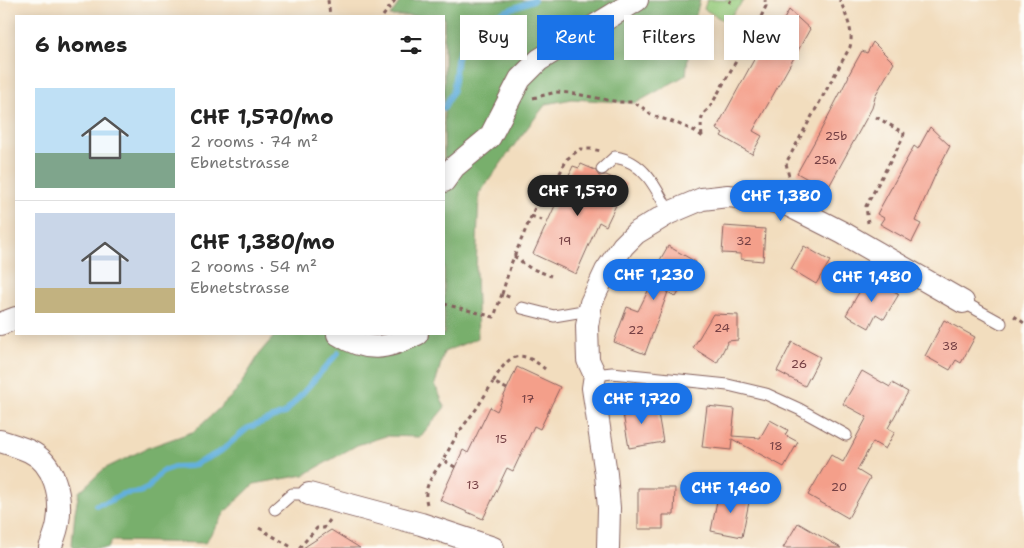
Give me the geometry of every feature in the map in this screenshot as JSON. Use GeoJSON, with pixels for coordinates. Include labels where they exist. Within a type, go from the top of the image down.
{"type":"FeatureCollection","features":[{"type":"Feature","properties":{"kind":"street"},"geometry":{"type":"LineString","coordinates":[[445,180],[454,166],[490,137],[520,79],[539,60],[638,0]]}},
{"type":"Feature","properties":{"kind":"street"},"geometry":{"type":"LineString","coordinates":[[608,548],[609,508],[606,474],[593,388],[595,375],[588,360],[586,326],[589,310],[598,284],[623,246],[636,233],[669,213],[702,198],[728,196],[768,200],[788,205],[843,233],[963,302]]}},
{"type":"Feature","properties":{"kind":"street"},"geometry":{"type":"LineString","coordinates":[[0,324],[15,318]]}},
{"type":"Feature","properties":{"kind":"street"},"geometry":{"type":"LineString","coordinates":[[340,335],[354,344],[375,348],[396,343],[415,335]]}},
{"type":"Feature","properties":{"kind":"street"},"geometry":{"type":"LineString","coordinates":[[0,441],[31,452],[52,474],[59,494],[59,513],[50,548]]}},
{"type":"Feature","properties":{"kind":"street"},"geometry":{"type":"LineString","coordinates":[[309,494],[421,524],[493,548]]}},
{"type":"Feature","properties":{"kind":"lane"},"geometry":{"type":"LineString","coordinates":[[602,169],[615,157],[625,158],[638,166],[650,179],[669,213]]}},
{"type":"Feature","properties":{"kind":"lane"},"geometry":{"type":"LineString","coordinates":[[963,302],[1002,323]]}},
{"type":"Feature","properties":{"kind":"lane"},"geometry":{"type":"LineString","coordinates":[[522,308],[554,316],[589,310]]}},
{"type":"Feature","properties":{"kind":"lane"},"geometry":{"type":"LineString","coordinates":[[595,375],[612,373],[728,385],[758,392],[799,409],[846,435]]}},
{"type":"Feature","properties":{"kind":"lane"},"geometry":{"type":"LineString","coordinates":[[275,509],[292,494],[309,494]]}},
{"type":"Feature","properties":{"kind":"path"},"geometry":{"type":"LineString","coordinates":[[328,0],[330,15]]}},
{"type":"Feature","properties":{"kind":"path"},"geometry":{"type":"LineString","coordinates":[[384,15],[395,0]]}},
{"type":"Feature","properties":{"kind":"path"},"geometry":{"type":"LineString","coordinates":[[508,104],[556,92],[619,102],[632,102],[642,107],[651,115],[695,131],[702,137],[701,124],[703,115],[705,111],[709,110],[764,12],[765,0]]}},
{"type":"Feature","properties":{"kind":"path"},"geometry":{"type":"LineString","coordinates":[[790,177],[786,163],[850,47],[852,38],[850,28],[839,0]]}},
{"type":"Feature","properties":{"kind":"path"},"geometry":{"type":"LineString","coordinates":[[869,221],[866,206],[904,133],[876,117]]}},
{"type":"Feature","properties":{"kind":"path"},"geometry":{"type":"LineString","coordinates":[[445,304],[494,317],[514,256],[542,190],[557,179],[567,160],[580,150],[591,149],[607,152],[615,157]]}},
{"type":"Feature","properties":{"kind":"path"},"geometry":{"type":"LineString","coordinates":[[557,179],[566,183]]}},
{"type":"Feature","properties":{"kind":"path"},"geometry":{"type":"LineString","coordinates":[[531,216],[542,220]]}},
{"type":"Feature","properties":{"kind":"path"},"geometry":{"type":"LineString","coordinates":[[514,256],[530,268],[551,276]]}},
{"type":"Feature","properties":{"kind":"path"},"geometry":{"type":"LineString","coordinates":[[502,294],[518,300],[522,308]]}},
{"type":"Feature","properties":{"kind":"path"},"geometry":{"type":"LineString","coordinates":[[431,508],[427,504],[425,494],[429,481],[505,362],[510,357],[522,355],[545,369]]}},
{"type":"Feature","properties":{"kind":"path"},"geometry":{"type":"LineString","coordinates":[[493,382],[507,389]]}},
{"type":"Feature","properties":{"kind":"path"},"geometry":{"type":"LineString","coordinates":[[443,460],[455,467]]}},
{"type":"Feature","properties":{"kind":"path"},"geometry":{"type":"LineString","coordinates":[[299,548],[317,528],[324,528],[343,503]]}},
{"type":"Feature","properties":{"kind":"path"},"geometry":{"type":"LineString","coordinates":[[259,528],[293,548]]}},
{"type":"Feature","properties":{"kind":"green space"},"geometry":{"type":"Polygon","coordinates":[[[401,0],[700,0],[696,15],[624,15],[624,60],[688,60],[686,75],[636,103],[572,99],[546,104],[479,194],[476,270],[478,338],[444,352],[435,385],[445,407],[420,437],[386,436],[357,445],[304,475],[254,484],[226,511],[205,543],[112,541],[108,548],[74,548],[72,544],[79,492],[104,469],[147,448],[195,431],[236,392],[262,350],[275,335],[445,335],[445,15],[391,15],[401,0]]]}},
{"type":"Feature","properties":{"kind":"green space"},"geometry":{"type":"Polygon","coordinates":[[[707,0],[744,0],[732,15],[724,15],[724,21],[704,9],[707,0]]]}},
{"type":"Feature","properties":{"kind":"building"},"geometry":{"type":"Polygon","coordinates":[[[789,10],[795,15],[786,15],[789,10]]]}},
{"type":"Feature","properties":{"kind":"building"},"geometry":{"type":"Polygon","coordinates":[[[799,19],[810,29],[799,49],[799,19]]]}},
{"type":"Feature","properties":{"kind":"building"},"geometry":{"type":"Polygon","coordinates":[[[873,42],[894,63],[876,94],[872,108],[827,190],[797,173],[862,51],[867,53],[873,42]]]}},
{"type":"Feature","properties":{"kind":"building"},"geometry":{"type":"Polygon","coordinates":[[[754,60],[793,60],[753,131],[762,136],[752,154],[721,136],[723,133],[716,129],[754,60]]]}},
{"type":"Feature","properties":{"kind":"building"},"geometry":{"type":"Polygon","coordinates":[[[930,127],[950,146],[915,221],[921,224],[912,242],[880,224],[884,218],[877,214],[914,146],[918,149],[930,127]]]}},
{"type":"Feature","properties":{"kind":"building"},"geometry":{"type":"Polygon","coordinates":[[[581,164],[595,170],[599,176],[606,175],[626,184],[606,226],[599,222],[576,274],[533,254],[573,166],[579,168],[581,164]]]}},
{"type":"Feature","properties":{"kind":"building"},"geometry":{"type":"Polygon","coordinates":[[[724,226],[765,229],[763,261],[741,259],[741,254],[722,253],[724,226]]]}},
{"type":"Feature","properties":{"kind":"building"},"geometry":{"type":"Polygon","coordinates":[[[668,246],[696,262],[676,297],[668,292],[645,354],[614,342],[627,307],[638,311],[652,283],[648,281],[668,246]]]}},
{"type":"Feature","properties":{"kind":"building"},"geometry":{"type":"Polygon","coordinates":[[[804,246],[830,261],[816,284],[791,269],[804,246]]]}},
{"type":"Feature","properties":{"kind":"building"},"geometry":{"type":"Polygon","coordinates":[[[868,277],[899,294],[884,319],[876,314],[869,328],[846,315],[868,277]]]}},
{"type":"Feature","properties":{"kind":"building"},"geometry":{"type":"Polygon","coordinates":[[[713,314],[738,315],[738,340],[728,341],[717,363],[693,348],[713,314]]]}},
{"type":"Feature","properties":{"kind":"building"},"geometry":{"type":"Polygon","coordinates":[[[944,320],[975,337],[961,363],[956,360],[950,370],[925,356],[944,320]]]}},
{"type":"Feature","properties":{"kind":"building"},"geometry":{"type":"Polygon","coordinates":[[[792,342],[820,357],[805,386],[777,371],[792,342]]]}},
{"type":"Feature","properties":{"kind":"building"},"geometry":{"type":"Polygon","coordinates":[[[517,367],[560,387],[540,429],[534,426],[513,471],[507,468],[483,519],[440,500],[463,450],[468,453],[490,407],[497,411],[517,367]]]}},
{"type":"Feature","properties":{"kind":"building"},"geometry":{"type":"Polygon","coordinates":[[[862,371],[890,387],[892,383],[908,392],[888,428],[895,432],[885,449],[873,442],[857,470],[870,478],[848,518],[808,495],[831,455],[843,462],[867,417],[843,404],[862,371]]]}},
{"type":"Feature","properties":{"kind":"building"},"geometry":{"type":"Polygon","coordinates":[[[656,402],[663,442],[629,448],[622,408],[656,402]]]}},
{"type":"Feature","properties":{"kind":"building"},"geometry":{"type":"Polygon","coordinates":[[[707,406],[735,409],[732,436],[760,438],[770,420],[788,430],[785,435],[798,442],[784,467],[732,439],[731,450],[702,447],[707,406]]]}},
{"type":"Feature","properties":{"kind":"building"},"geometry":{"type":"Polygon","coordinates":[[[638,488],[675,488],[674,515],[663,515],[663,529],[638,529],[638,488]]]}},
{"type":"Feature","properties":{"kind":"building"},"geometry":{"type":"Polygon","coordinates":[[[719,491],[750,497],[742,537],[711,531],[719,491]]]}},
{"type":"Feature","properties":{"kind":"building"},"geometry":{"type":"Polygon","coordinates":[[[798,523],[841,548],[783,548],[798,523]]]}},
{"type":"Feature","properties":{"kind":"building"},"geometry":{"type":"Polygon","coordinates":[[[331,530],[360,548],[303,548],[331,530]]]}},
{"type":"Feature","properties":{"kind":"waterway"},"geometry":{"type":"LineString","coordinates":[[445,106],[453,91],[457,59],[460,51],[466,44],[477,22],[534,0]]}},
{"type":"Feature","properties":{"kind":"waterway"},"geometry":{"type":"LineString","coordinates":[[96,505],[108,502],[122,494],[140,492],[148,488],[161,472],[173,467],[192,466],[221,451],[248,428],[285,413],[338,353]]}}]}
